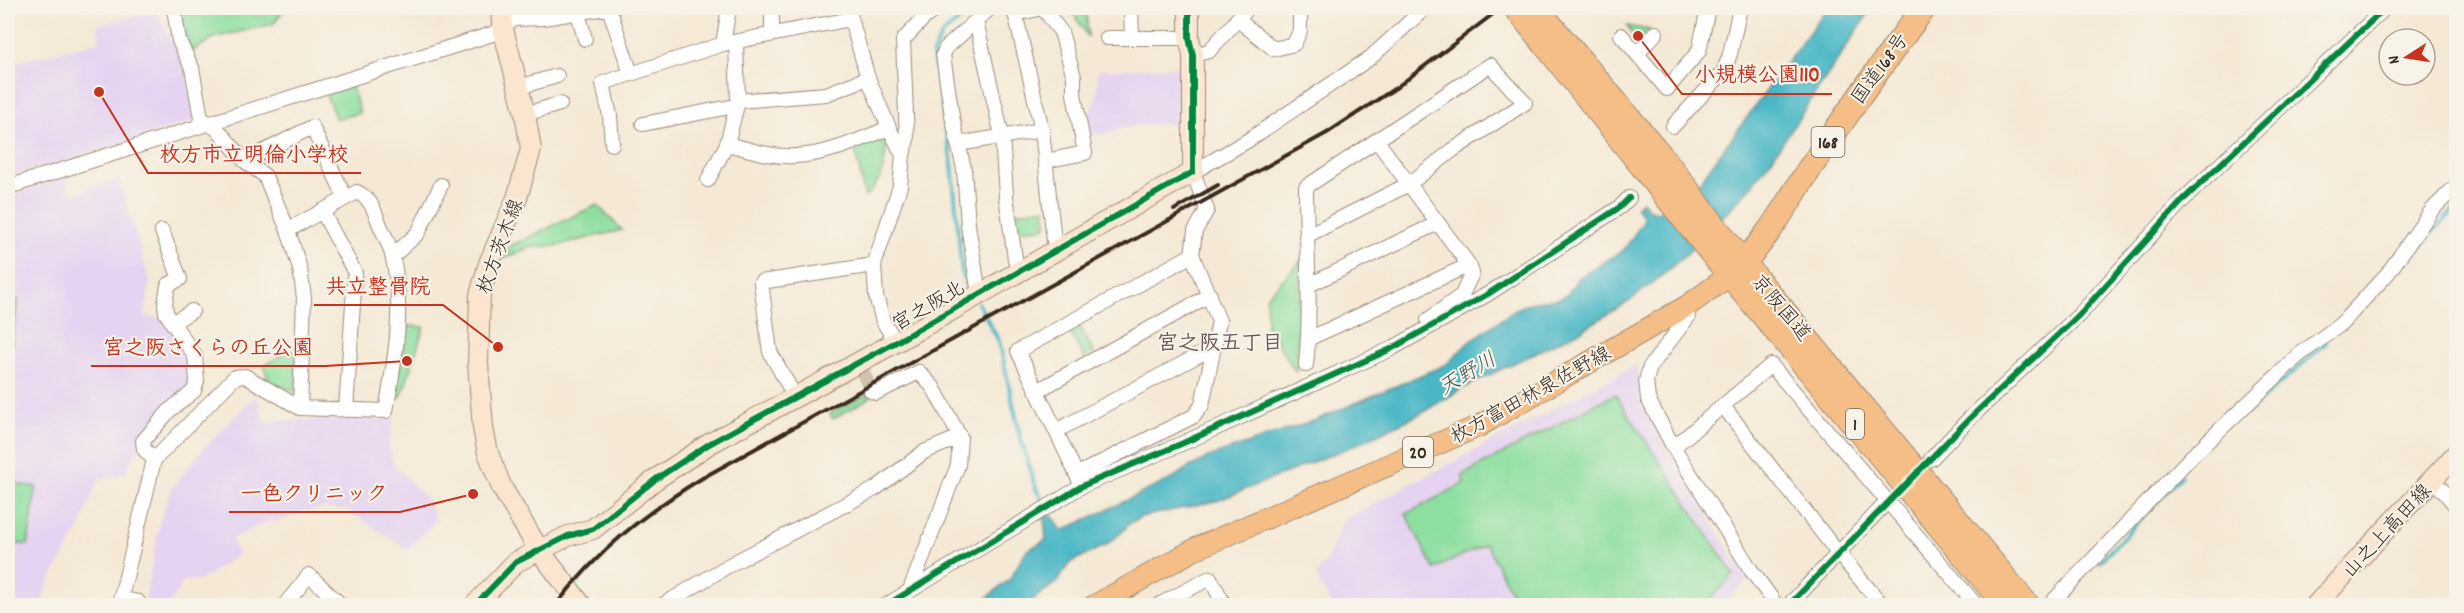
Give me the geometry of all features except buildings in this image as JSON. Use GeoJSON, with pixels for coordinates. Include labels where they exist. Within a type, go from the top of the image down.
{"type":"FeatureCollection","features":[{"type":"Feature","properties":{"kind":"highway","name":"国道168号"},"geometry":{"type":"LineString","coordinates":[[1729,259],[1770,228],[1875,72],[1924,8]]}},
{"type":"Feature","properties":{"kind":"highway","name":"京阪国道"},"geometry":{"type":"LineString","coordinates":[[1530,12],[1659,170],[1996,599],[2028,606]]}},
{"type":"Feature","properties":{"kind":"highway","name":"京阪国道"},"geometry":{"type":"LineString","coordinates":[[1729,259],[1957,518],[1996,599]]}},
{"type":"Feature","properties":{"kind":"highway","name":"1"},"geometry":{"type":"LineString","coordinates":[[1957,518],[1978,528],[2046,606]]}},
{"type":"Feature","properties":{"kind":"main road","name":"枚方富田林泉佐野線"},"geometry":{"type":"LineString","coordinates":[[1094,606],[1197,548],[1479,426],[1687,306],[1729,259]]}},
{"type":"Feature","properties":{"kind":"street"},"geometry":{"type":"LineString","coordinates":[[174,8],[179,41],[192,68],[201,118],[218,130],[245,161],[265,176],[288,230],[300,269],[304,298],[300,408]]}},
{"type":"Feature","properties":{"kind":"street"},"geometry":{"type":"LineString","coordinates":[[8,187],[492,34],[501,16],[514,19],[607,8],[631,74]]}},
{"type":"Feature","properties":{"kind":"street"},"geometry":{"type":"LineString","coordinates":[[708,180],[727,144],[736,104],[729,43],[729,8]]}},
{"type":"Feature","properties":{"kind":"street"},"geometry":{"type":"LineString","coordinates":[[772,8],[772,34]]}},
{"type":"Feature","properties":{"kind":"street"},"geometry":{"type":"LineString","coordinates":[[896,342],[883,321],[876,296],[874,265],[900,186],[907,139],[903,40],[925,12],[938,8]]}},
{"type":"Feature","properties":{"kind":"street"},"geometry":{"type":"LineString","coordinates":[[975,297],[964,169],[943,55],[946,48],[990,8]]}},
{"type":"Feature","properties":{"kind":"street"},"geometry":{"type":"LineString","coordinates":[[1045,161],[1085,153],[1074,94],[1074,77],[1061,32],[1043,8],[1014,11],[1042,130],[1045,161],[1055,251]]}},
{"type":"Feature","properties":{"kind":"street"},"geometry":{"type":"LineString","coordinates":[[1131,8],[1132,37]]}},
{"type":"Feature","properties":{"kind":"street"},"geometry":{"type":"LineString","coordinates":[[885,606],[1080,480],[1194,416],[1202,405],[1219,321],[1210,295],[1191,255],[1195,231],[1207,210],[1193,172],[1189,8]]}},
{"type":"Feature","properties":{"kind":"street"},"geometry":{"type":"LineString","coordinates":[[1107,38],[1132,37],[1209,51],[1248,8]]}},
{"type":"Feature","properties":{"kind":"street"},"geometry":{"type":"LineString","coordinates":[[1237,19],[1274,49],[1294,44],[1300,31],[1300,8]]}},
{"type":"Feature","properties":{"kind":"street"},"geometry":{"type":"LineString","coordinates":[[1193,172],[1247,141],[1370,58],[1425,8]]}},
{"type":"Feature","properties":{"kind":"street"},"geometry":{"type":"LineString","coordinates":[[1622,35],[1667,89],[1699,51],[1708,8]]}},
{"type":"Feature","properties":{"kind":"street"},"geometry":{"type":"LineString","coordinates":[[1673,126],[1724,71],[1740,8]]}},
{"type":"Feature","properties":{"kind":"street"},"geometry":{"type":"LineString","coordinates":[[1931,459],[1968,420],[2079,315],[2184,199],[2385,8]]}},
{"type":"Feature","properties":{"kind":"street"},"geometry":{"type":"LineString","coordinates":[[578,13],[585,39]]}},
{"type":"Feature","properties":{"kind":"street"},"geometry":{"type":"LineString","coordinates":[[612,144],[610,116],[603,84],[729,43],[850,13],[868,78],[903,155]]}},
{"type":"Feature","properties":{"kind":"street","name":"枚方茨木線"},"geometry":{"type":"LineString","coordinates":[[501,16],[519,87],[531,149],[517,198],[484,277],[478,317],[478,363],[483,428],[488,453],[502,489],[539,550],[582,606]]}},
{"type":"Feature","properties":{"kind":"street"},"geometry":{"type":"LineString","coordinates":[[976,21],[1002,136],[1006,196],[1017,272]]}},
{"type":"Feature","properties":{"kind":"street"},"geometry":{"type":"LineString","coordinates":[[1637,54],[1656,33]]}},
{"type":"Feature","properties":{"kind":"street"},"geometry":{"type":"LineString","coordinates":[[1306,236],[1409,184],[1453,150],[1525,103],[1490,65],[1306,187],[1306,236],[1309,285],[1306,365]]}},
{"type":"Feature","properties":{"kind":"street"},"geometry":{"type":"LineString","coordinates":[[519,87],[557,76]]}},
{"type":"Feature","properties":{"kind":"street"},"geometry":{"type":"LineString","coordinates":[[644,124],[736,104],[826,94],[868,78]]}},
{"type":"Feature","properties":{"kind":"street"},"geometry":{"type":"LineString","coordinates":[[525,114],[560,104]]}},
{"type":"Feature","properties":{"kind":"street"},"geometry":{"type":"LineString","coordinates":[[245,161],[312,127],[345,197]]}},
{"type":"Feature","properties":{"kind":"street"},"geometry":{"type":"LineString","coordinates":[[727,144],[773,155],[796,156],[838,148],[889,128]]}},
{"type":"Feature","properties":{"kind":"street"},"geometry":{"type":"LineString","coordinates":[[958,144],[1042,130]]}},
{"type":"Feature","properties":{"kind":"street"},"geometry":{"type":"LineString","coordinates":[[1377,141],[1469,265],[1472,273],[1462,295],[1415,330],[1405,342]]}},
{"type":"Feature","properties":{"kind":"street","name":"宮之阪北"},"geometry":{"type":"LineString","coordinates":[[474,606],[516,562],[568,536],[593,529],[656,479],[709,444],[795,397],[860,368],[896,342],[1193,172]]}},
{"type":"Feature","properties":{"kind":"street"},"geometry":{"type":"LineString","coordinates":[[393,256],[418,233],[441,185]]}},
{"type":"Feature","properties":{"kind":"street"},"geometry":{"type":"LineString","coordinates":[[2059,606],[2054,600],[2191,457],[2299,355],[2341,324],[2388,273],[2432,210],[2457,186]]}},
{"type":"Feature","properties":{"kind":"street"},"geometry":{"type":"LineString","coordinates":[[139,606],[138,602],[120,602],[154,460],[235,377],[245,376],[300,408],[386,411],[397,349],[398,288],[393,256],[367,197],[357,192],[345,197],[288,230]]}},
{"type":"Feature","properties":{"kind":"street"},"geometry":{"type":"LineString","coordinates":[[1080,480],[1201,435],[1405,342],[1488,294],[1620,207],[1629,198]]}},
{"type":"Feature","properties":{"kind":"street"},"geometry":{"type":"LineString","coordinates":[[322,211],[355,273],[346,410]]}},
{"type":"Feature","properties":{"kind":"street"},"geometry":{"type":"LineString","coordinates":[[1309,285],[1438,223]]}},
{"type":"Feature","properties":{"kind":"street"},"geometry":{"type":"LineString","coordinates":[[154,460],[144,449],[143,441],[170,410],[194,391],[197,381],[195,356],[166,313],[168,285],[186,277],[162,231]]}},
{"type":"Feature","properties":{"kind":"street"},"geometry":{"type":"LineString","coordinates":[[1080,480],[1018,351],[1191,255]]}},
{"type":"Feature","properties":{"kind":"street"},"geometry":{"type":"LineString","coordinates":[[795,397],[770,352],[761,282],[874,265]]}},
{"type":"Feature","properties":{"kind":"street"},"geometry":{"type":"LineString","coordinates":[[1308,339],[1469,265]]}},
{"type":"Feature","properties":{"kind":"street"},"geometry":{"type":"LineString","coordinates":[[1037,391],[1210,295]]}},
{"type":"Feature","properties":{"kind":"street"},"geometry":{"type":"LineString","coordinates":[[1687,306],[1688,317],[1654,362],[1646,381],[1648,399],[1674,447],[1751,570],[1777,606]]}},
{"type":"Feature","properties":{"kind":"street"},"geometry":{"type":"LineString","coordinates":[[172,322],[192,311]]}},
{"type":"Feature","properties":{"kind":"street"},"geometry":{"type":"LineString","coordinates":[[1056,431],[1214,347]]}},
{"type":"Feature","properties":{"kind":"street"},"geometry":{"type":"LineString","coordinates":[[1674,447],[1772,365],[1888,501],[1996,599]]}},
{"type":"Feature","properties":{"kind":"street"},"geometry":{"type":"LineString","coordinates":[[871,391],[876,393],[919,372],[933,387],[960,437],[958,465],[910,590]]}},
{"type":"Feature","properties":{"kind":"street"},"geometry":{"type":"LineString","coordinates":[[1723,406],[1838,553],[1883,606]]}},
{"type":"Feature","properties":{"kind":"street"},"geometry":{"type":"LineString","coordinates":[[661,606],[733,563],[874,489],[924,452],[960,437]]}},
{"type":"Feature","properties":{"kind":"street","name":"山之上高田線"},"geometry":{"type":"LineString","coordinates":[[2315,606],[2457,454]]}},
{"type":"Feature","properties":{"kind":"street"},"geometry":{"type":"LineString","coordinates":[[2433,479],[2457,506]]}},
{"type":"Feature","properties":{"kind":"street"},"geometry":{"type":"LineString","coordinates":[[1788,606],[1888,501]]}},
{"type":"Feature","properties":{"kind":"street"},"geometry":{"type":"LineString","coordinates":[[284,606],[309,575],[342,606]]}},
{"type":"Feature","properties":{"kind":"street"},"geometry":{"type":"LineString","coordinates":[[1157,606],[1210,578],[1225,606]]}},
{"type":"Feature","properties":{"kind":"shaded area"},"geometry":{"type":"Polygon","coordinates":[[[157,12],[184,65],[196,120],[8,178],[8,64],[100,42],[97,25],[157,12]]]}},
{"type":"Feature","properties":{"kind":"shaded area"},"geometry":{"type":"Polygon","coordinates":[[[1182,67],[1182,129],[1171,124],[1139,125],[1086,137],[1084,125],[1097,97],[1098,70],[1182,67]]]}},
{"type":"Feature","properties":{"kind":"shaded area"},"geometry":{"type":"Polygon","coordinates":[[[66,177],[71,194],[119,179],[150,281],[145,316],[166,320],[191,355],[194,382],[138,449],[124,474],[99,479],[80,527],[47,586],[40,605],[8,605],[8,196],[66,177]]]}},
{"type":"Feature","properties":{"kind":"shaded area"},"geometry":{"type":"Polygon","coordinates":[[[1637,365],[1640,403],[1747,580],[1723,605],[1332,606],[1316,576],[1327,561],[1343,520],[1637,365]]]}},
{"type":"Feature","properties":{"kind":"shaded area"},"geometry":{"type":"Polygon","coordinates":[[[256,395],[264,421],[394,418],[388,446],[394,465],[425,497],[436,520],[408,550],[348,510],[323,508],[298,513],[277,522],[267,521],[232,539],[238,555],[199,581],[183,581],[170,604],[144,606],[160,520],[172,488],[205,447],[256,395]]]}},
{"type":"Feature","properties":{"kind":"green space"},"geometry":{"type":"Polygon","coordinates":[[[181,8],[285,8],[273,24],[213,38],[191,52],[180,20],[181,8]]]}},
{"type":"Feature","properties":{"kind":"green space"},"geometry":{"type":"Polygon","coordinates":[[[1070,8],[1086,8],[1088,37],[1072,11],[1070,8]]]}},
{"type":"Feature","properties":{"kind":"green space"},"geometry":{"type":"Polygon","coordinates":[[[1627,26],[1650,30],[1637,42],[1627,26]]]}},
{"type":"Feature","properties":{"kind":"green space"},"geometry":{"type":"Polygon","coordinates":[[[352,86],[360,113],[336,119],[325,93],[352,86]]]}},
{"type":"Feature","properties":{"kind":"green space"},"geometry":{"type":"Polygon","coordinates":[[[881,136],[886,140],[882,171],[880,178],[865,197],[855,149],[881,136]]]}},
{"type":"Feature","properties":{"kind":"green space"},"geometry":{"type":"Polygon","coordinates":[[[597,205],[622,230],[555,246],[530,247],[503,259],[510,246],[597,205]]]}},
{"type":"Feature","properties":{"kind":"green space"},"geometry":{"type":"Polygon","coordinates":[[[1045,208],[1046,227],[1014,231],[1011,213],[1045,208]]]}},
{"type":"Feature","properties":{"kind":"green space"},"geometry":{"type":"Polygon","coordinates":[[[1301,261],[1296,372],[1267,328],[1266,297],[1301,261]]]}},
{"type":"Feature","properties":{"kind":"green space"},"geometry":{"type":"Polygon","coordinates":[[[18,300],[8,371],[8,304],[18,300]]]}},
{"type":"Feature","properties":{"kind":"green space"},"geometry":{"type":"Polygon","coordinates":[[[1078,323],[1094,352],[1084,358],[1068,328],[1078,323]]]}},
{"type":"Feature","properties":{"kind":"green space"},"geometry":{"type":"Polygon","coordinates":[[[408,326],[424,327],[402,395],[391,405],[408,326]]]}},
{"type":"Feature","properties":{"kind":"green space"},"geometry":{"type":"Polygon","coordinates":[[[287,351],[298,351],[295,391],[269,382],[264,366],[287,351]]]}},
{"type":"Feature","properties":{"kind":"green space"},"geometry":{"type":"Polygon","coordinates":[[[868,393],[870,398],[833,419],[830,414],[868,393]]]}},
{"type":"Feature","properties":{"kind":"green space"},"geometry":{"type":"Polygon","coordinates":[[[1615,394],[1734,575],[1704,605],[1518,605],[1486,544],[1434,569],[1406,514],[1465,483],[1462,475],[1615,394]]]}},
{"type":"Feature","properties":{"kind":"green space"},"geometry":{"type":"Polygon","coordinates":[[[8,483],[36,487],[28,545],[8,542],[8,483]]]}},
{"type":"Feature","properties":{"kind":"water","name":"天野川"},"geometry":{"type":"Polygon","coordinates":[[[1827,8],[1872,8],[1773,157],[1748,190],[1692,249],[1630,301],[1582,330],[1463,388],[1420,414],[1355,445],[1217,501],[1141,517],[1130,523],[1106,545],[1071,562],[1057,582],[1023,605],[982,606],[984,600],[1010,579],[1026,551],[1046,540],[1044,518],[1050,514],[1062,531],[1176,477],[1183,470],[1206,458],[1316,420],[1447,364],[1468,343],[1516,309],[1529,303],[1557,299],[1567,295],[1577,279],[1624,250],[1644,220],[1636,207],[1642,201],[1650,210],[1658,212],[1701,180],[1827,8]]]}},
{"type":"Feature","properties":{"kind":"waterway"},"geometry":{"type":"LineString","coordinates":[[971,291],[962,274],[952,164],[933,53],[942,34],[975,8]]}},
{"type":"Feature","properties":{"kind":"waterway"},"geometry":{"type":"LineString","coordinates":[[2397,270],[2456,208]]}},
{"type":"Feature","properties":{"kind":"waterway"},"geometry":{"type":"LineString","coordinates":[[978,303],[999,341],[1020,436],[1036,489],[1045,505]]}},
{"type":"Feature","properties":{"kind":"waterway"},"geometry":{"type":"LineString","coordinates":[[2247,413],[2327,342]]}},
{"type":"Feature","properties":{"kind":"waterway"},"geometry":{"type":"LineString","coordinates":[[2100,562],[2181,476]]}},
{"type":"Feature","properties":{"kind":"tunnel"},"geometry":{"type":"LineString","coordinates":[[863,372],[871,391]]}},
{"type":"Feature","properties":{"kind":"railway"},"geometry":{"type":"LineString","coordinates":[[555,606],[589,567],[624,534],[661,505],[704,477],[1327,133],[1397,87],[1501,8]]}},
{"type":"Feature","properties":{"kind":"railway"},"geometry":{"type":"LineString","coordinates":[[1174,210],[1218,185]]}},
{"type":"Feature","properties":{"kind":"cycle path"},"geometry":{"type":"LineString","coordinates":[[474,606],[516,562],[568,536],[593,529],[656,479],[709,444],[896,342],[1193,172],[1193,55],[1189,38],[1189,8]]}},
{"type":"Feature","properties":{"kind":"cycle path"},"geometry":{"type":"LineString","coordinates":[[1788,606],[1968,420],[2079,315],[2184,199],[2385,8]]}},
{"type":"Feature","properties":{"kind":"cycle path"},"geometry":{"type":"LineString","coordinates":[[885,606],[1082,486],[1391,349],[1488,294],[1620,207],[1629,198]]}},
{"type":"Feature","properties":{"kind":"place","name":"小規模公園110"},"geometry":{"type":"Point","coordinates":[1638,36]}},
{"type":"Feature","properties":{"kind":"place","name":"枚方市立明倫小学校"},"geometry":{"type":"Point","coordinates":[99,92]}},
{"type":"Feature","properties":{"kind":"place","name":"共立整骨院"},"geometry":{"type":"Point","coordinates":[498,347]}},
{"type":"Feature","properties":{"kind":"place","name":"宮之阪さくらの丘公園"},"geometry":{"type":"Point","coordinates":[407,361]}},
{"type":"Feature","properties":{"kind":"place","name":"一色クリニック"},"geometry":{"type":"Point","coordinates":[473,494]}},
{"type":"Feature","properties":{"kind":"district","name":"宮之阪五丁目"},"geometry":{"type":"Point","coordinates":[1220,342]}}]}
